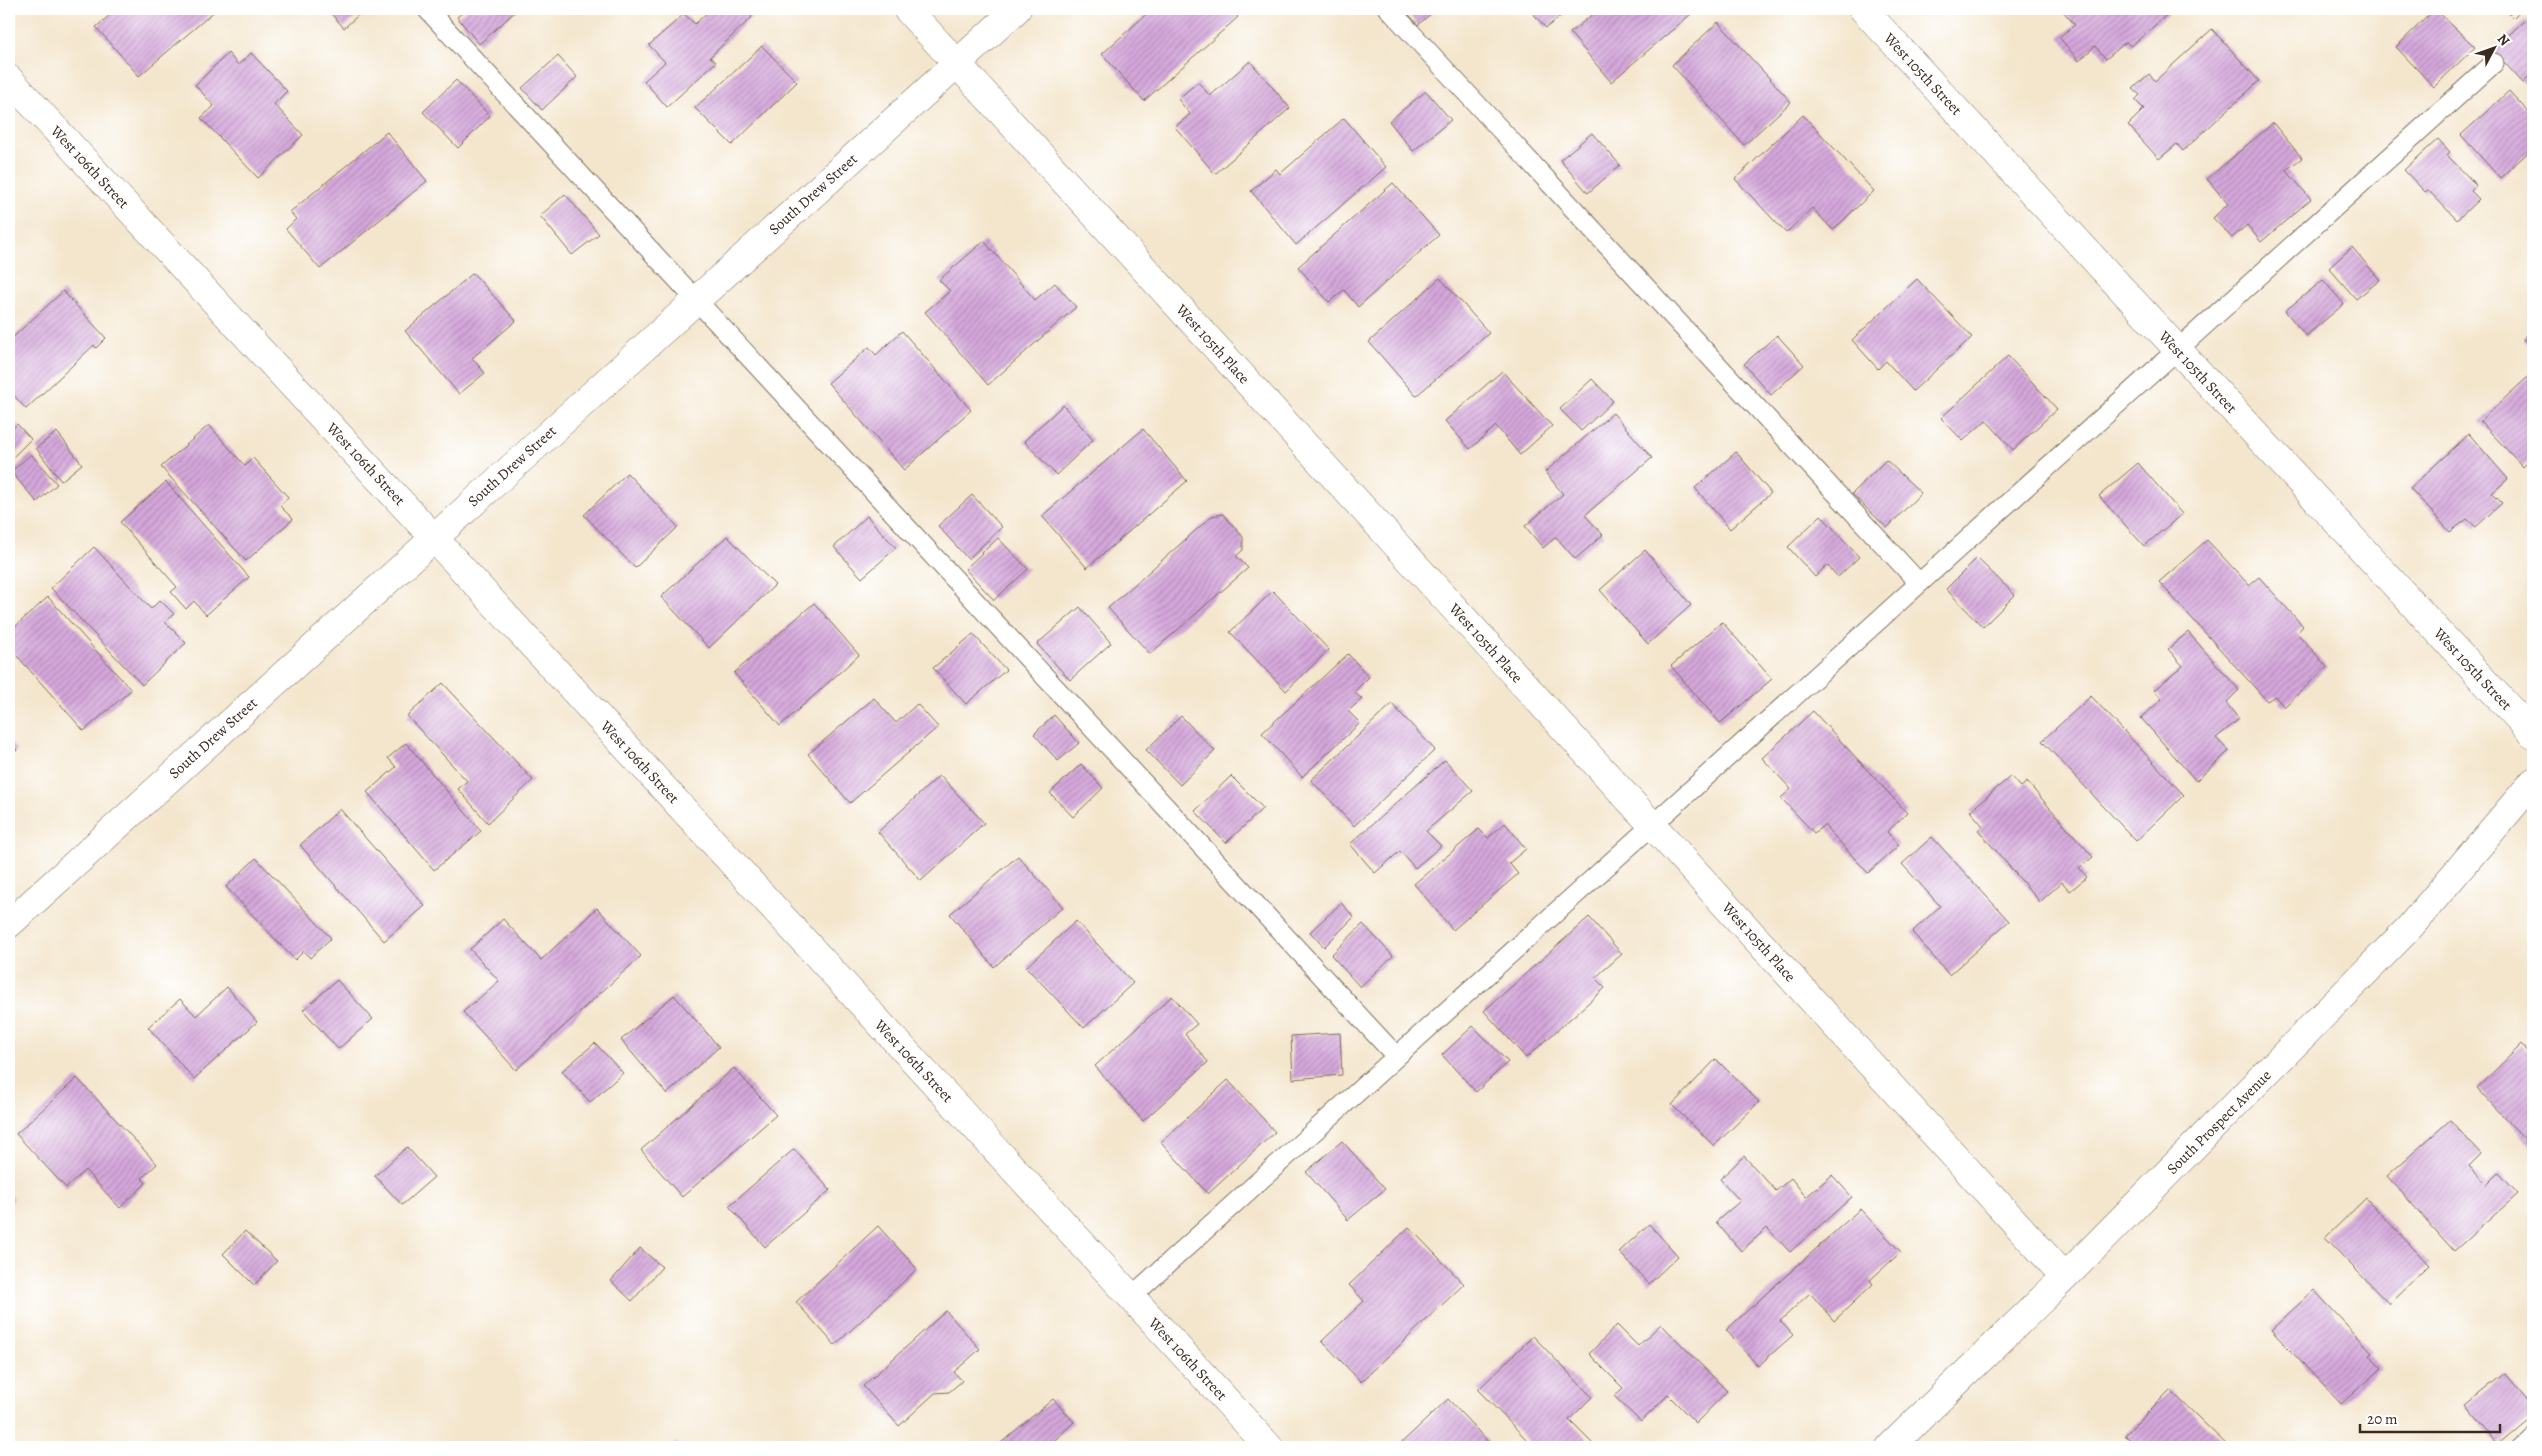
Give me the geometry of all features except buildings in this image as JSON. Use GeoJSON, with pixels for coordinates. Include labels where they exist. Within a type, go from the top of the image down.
{"type":"FeatureCollection","features":[{"type":"Feature","properties":{"kind":"street","name":"West 105th Place"},"geometry":{"type":"LineString","coordinates":[[907,9],[2065,1277]]}},
{"type":"Feature","properties":{"kind":"street","name":"South Drew Street"},"geometry":{"type":"LineString","coordinates":[[9,924],[433,537],[1017,9]]}},
{"type":"Feature","properties":{"kind":"street","name":"West 105th Street"},"geometry":{"type":"LineString","coordinates":[[1863,9],[2533,734]]}},
{"type":"Feature","properties":{"kind":"street","name":"West 106th Street"},"geometry":{"type":"LineString","coordinates":[[9,80],[433,537],[1269,1447]]}},
{"type":"Feature","properties":{"kind":"street","name":"South Prospect Avenue"},"geometry":{"type":"LineString","coordinates":[[1890,1447],[2065,1277],[2410,928],[2533,782]]}},
{"type":"Feature","properties":{"kind":"lane"},"geometry":{"type":"LineString","coordinates":[[427,9],[1396,1056]]}},
{"type":"Feature","properties":{"kind":"lane"},"geometry":{"type":"LineString","coordinates":[[1389,9],[1920,583]]}},
{"type":"Feature","properties":{"kind":"lane"},"geometry":{"type":"LineString","coordinates":[[1131,1297],[2494,63]]}},
{"type":"Feature","properties":{"kind":"lane"},"geometry":{"type":"LineString","coordinates":[[2520,1447],[2533,1435]]}}]}
